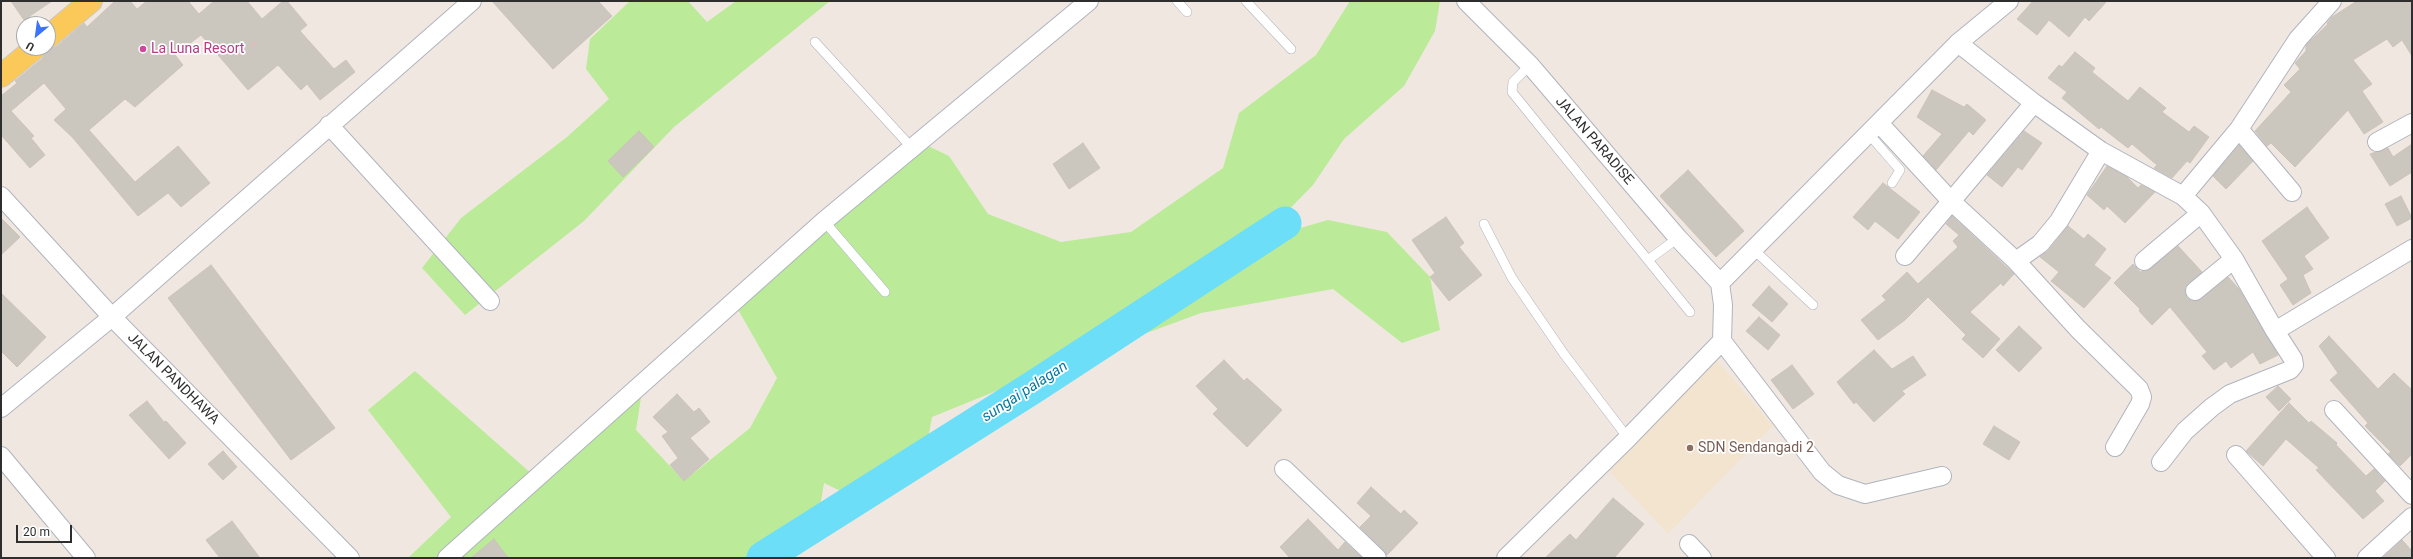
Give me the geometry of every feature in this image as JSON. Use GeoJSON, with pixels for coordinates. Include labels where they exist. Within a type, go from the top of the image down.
{"type":"FeatureCollection","features":[{"type":"Feature","properties":{"kind":"main road"},"geometry":{"type":"LineString","coordinates":[[56,30],[91,1]]}},
{"type":"Feature","properties":{"kind":"main road"},"geometry":{"type":"LineString","coordinates":[[1,76],[25,56]]}},
{"type":"Feature","properties":{"kind":"street"},"geometry":{"type":"LineString","coordinates":[[1,408],[112,317],[472,1]]}},
{"type":"Feature","properties":{"kind":"street"},"geometry":{"type":"LineString","coordinates":[[447,558],[824,221],[1089,1]]}},
{"type":"Feature","properties":{"kind":"street","name":"JALAN PARADISE"},"geometry":{"type":"LineString","coordinates":[[1466,1],[1530,66],[1678,238],[1720,283]]}},
{"type":"Feature","properties":{"kind":"street"},"geometry":{"type":"LineString","coordinates":[[1942,476],[1865,494],[1838,485],[1822,472],[1722,342],[1724,305],[1720,283],[1958,43],[2009,1]]}},
{"type":"Feature","properties":{"kind":"street"},"geometry":{"type":"LineString","coordinates":[[2183,196],[2239,129],[2298,39],[2332,1]]}},
{"type":"Feature","properties":{"kind":"street"},"geometry":{"type":"LineString","coordinates":[[1958,43],[2034,103],[2101,151],[2183,196],[2201,213],[2234,259],[2275,331],[2294,359],[2294,365],[2290,370],[2261,380],[2230,394],[2185,431],[2161,462]]}},
{"type":"Feature","properties":{"kind":"street"},"geometry":{"type":"LineString","coordinates":[[1905,256],[2034,103]]}},
{"type":"Feature","properties":{"kind":"street"},"geometry":{"type":"LineString","coordinates":[[2377,142],[2412,123]]}},
{"type":"Feature","properties":{"kind":"street"},"geometry":{"type":"LineString","coordinates":[[329,125],[490,301]]}},
{"type":"Feature","properties":{"kind":"street"},"geometry":{"type":"LineString","coordinates":[[1873,128],[2016,262],[2078,329],[2139,389],[2142,397],[2140,404],[2115,447]]}},
{"type":"Feature","properties":{"kind":"street"},"geometry":{"type":"LineString","coordinates":[[2239,129],[2292,192]]}},
{"type":"Feature","properties":{"kind":"street"},"geometry":{"type":"LineString","coordinates":[[2016,262],[2040,244],[2059,221],[2101,151]]}},
{"type":"Feature","properties":{"kind":"street","name":"JALAN PANDHAWA"},"geometry":{"type":"LineString","coordinates":[[1,196],[112,317],[350,558]]}},
{"type":"Feature","properties":{"kind":"street"},"geometry":{"type":"LineString","coordinates":[[2144,261],[2201,213]]}},
{"type":"Feature","properties":{"kind":"street"},"geometry":{"type":"LineString","coordinates":[[2275,331],[2412,249]]}},
{"type":"Feature","properties":{"kind":"street"},"geometry":{"type":"LineString","coordinates":[[2195,291],[2234,259]]}},
{"type":"Feature","properties":{"kind":"street"},"geometry":{"type":"LineString","coordinates":[[1507,558],[1722,342]]}},
{"type":"Feature","properties":{"kind":"street"},"geometry":{"type":"LineString","coordinates":[[2334,410],[2412,495]]}},
{"type":"Feature","properties":{"kind":"street"},"geometry":{"type":"LineString","coordinates":[[2236,455],[2326,558]]}},
{"type":"Feature","properties":{"kind":"street"},"geometry":{"type":"LineString","coordinates":[[1,456],[86,558]]}},
{"type":"Feature","properties":{"kind":"street"},"geometry":{"type":"LineString","coordinates":[[1284,469],[1377,558]]}},
{"type":"Feature","properties":{"kind":"street"},"geometry":{"type":"LineString","coordinates":[[2366,558],[2412,517]]}},
{"type":"Feature","properties":{"kind":"street"},"geometry":{"type":"LineString","coordinates":[[1689,544],[1702,558]]}},
{"type":"Feature","properties":{"kind":"lane"},"geometry":{"type":"LineString","coordinates":[[1177,1],[1187,12]]}},
{"type":"Feature","properties":{"kind":"lane"},"geometry":{"type":"LineString","coordinates":[[1246,1],[1291,49]]}},
{"type":"Feature","properties":{"kind":"lane"},"geometry":{"type":"LineString","coordinates":[[815,42],[912,148]]}},
{"type":"Feature","properties":{"kind":"lane"},"geometry":{"type":"LineString","coordinates":[[1530,66],[1513,82],[1512,92],[1690,312]]}},
{"type":"Feature","properties":{"kind":"lane"},"geometry":{"type":"LineString","coordinates":[[1873,128],[1900,170],[1892,183]]}},
{"type":"Feature","properties":{"kind":"lane"},"geometry":{"type":"LineString","coordinates":[[824,221],[885,292]]}},
{"type":"Feature","properties":{"kind":"lane"},"geometry":{"type":"LineString","coordinates":[[1484,224],[1512,278],[1555,341],[1628,438]]}},
{"type":"Feature","properties":{"kind":"lane"},"geometry":{"type":"LineString","coordinates":[[1648,260],[1678,238]]}},
{"type":"Feature","properties":{"kind":"lane"},"geometry":{"type":"LineString","coordinates":[[1753,249],[1813,305]]}},
{"type":"Feature","properties":{"kind":"shaded area","name":"SDN Sendangadi 2"},"geometry":{"type":"Polygon","coordinates":[[[1716,359],[1773,426],[1668,534],[1607,469],[1716,359]]]}},
{"type":"Feature","properties":{"kind":"green space"},"geometry":{"type":"Polygon","coordinates":[[[630,1],[688,1],[707,22],[736,1],[830,1],[674,127],[584,221],[465,315],[422,268],[461,218],[567,137],[609,99],[586,69],[590,39],[630,1]]]}},
{"type":"Feature","properties":{"kind":"green space"},"geometry":{"type":"Polygon","coordinates":[[[1350,1],[1440,1],[1435,31],[1404,86],[1344,139],[1313,185],[1259,240],[1328,220],[1387,232],[1430,277],[1440,330],[1402,343],[1333,289],[1201,313],[1065,363],[932,417],[925,455],[865,503],[824,483],[816,531],[790,558],[408,558],[451,517],[368,410],[415,371],[533,475],[642,391],[636,430],[684,481],[750,428],[777,378],[736,306],[924,144],[949,156],[988,214],[1061,242],[1131,232],[1223,168],[1239,113],[1316,55],[1350,1]]]}},
{"type":"Feature","properties":{"kind":"building"},"geometry":{"type":"Polygon","coordinates":[[[11,1],[52,1],[30,16],[21,16],[11,1]]]}},
{"type":"Feature","properties":{"kind":"building"},"geometry":{"type":"Polygon","coordinates":[[[115,1],[130,1],[137,9],[147,1],[188,1],[199,14],[214,1],[247,1],[262,19],[283,1],[287,1],[307,25],[300,31],[334,69],[346,60],[355,72],[320,100],[307,84],[301,90],[278,65],[248,90],[201,35],[175,55],[183,65],[135,107],[125,99],[89,130],[135,182],[178,146],[210,183],[181,207],[168,193],[138,216],[73,138],[54,120],[66,109],[44,83],[11,111],[34,136],[31,138],[45,155],[30,168],[1,135],[1,96],[17,83],[15,81],[44,56],[56,56],[56,47],[84,23],[87,27],[115,1]]]}},
{"type":"Feature","properties":{"kind":"building"},"geometry":{"type":"Polygon","coordinates":[[[492,1],[598,1],[612,16],[553,69],[492,1]]]}},
{"type":"Feature","properties":{"kind":"building"},"geometry":{"type":"Polygon","coordinates":[[[2033,1],[2107,1],[2089,21],[2085,17],[2069,37],[2049,20],[2037,35],[2017,19],[2033,1]]]}},
{"type":"Feature","properties":{"kind":"building"},"geometry":{"type":"Polygon","coordinates":[[[2357,1],[2412,1],[2412,56],[2402,40],[2393,47],[2387,39],[2353,60],[2372,84],[2362,91],[2383,122],[2364,134],[2348,110],[2295,167],[2271,143],[2267,146],[2255,131],[2291,92],[2284,85],[2300,69],[2295,63],[2306,51],[2306,45],[2328,24],[2327,23],[2332,17],[2357,1]]]}},
{"type":"Feature","properties":{"kind":"building"},"geometry":{"type":"Polygon","coordinates":[[[2075,52],[2095,68],[2092,72],[2128,101],[2140,87],[2166,108],[2162,112],[2189,132],[2194,126],[2209,137],[2190,163],[2187,161],[2172,178],[2154,168],[2157,165],[2132,144],[2128,148],[2101,127],[2099,129],[2062,98],[2067,92],[2048,78],[2059,65],[2062,67],[2075,52]]]}},
{"type":"Feature","properties":{"kind":"building"},"geometry":{"type":"Polygon","coordinates":[[[1932,90],[1964,107],[1967,104],[1986,120],[1973,135],[1969,131],[1936,170],[1923,156],[1942,134],[1917,117],[1932,90]]]}},
{"type":"Feature","properties":{"kind":"building"},"geometry":{"type":"Polygon","coordinates":[[[639,131],[654,147],[623,177],[608,161],[639,131]]]}},
{"type":"Feature","properties":{"kind":"building"},"geometry":{"type":"Polygon","coordinates":[[[2024,131],[2042,143],[2022,170],[2018,167],[2002,187],[1987,175],[2024,131]]]}},
{"type":"Feature","properties":{"kind":"building"},"geometry":{"type":"Polygon","coordinates":[[[1083,143],[1100,168],[1069,189],[1053,164],[1083,143]]]}},
{"type":"Feature","properties":{"kind":"building"},"geometry":{"type":"Polygon","coordinates":[[[2412,144],[2412,172],[2390,186],[2370,154],[2388,148],[2393,157],[2412,144]]]}},
{"type":"Feature","properties":{"kind":"building"},"geometry":{"type":"Polygon","coordinates":[[[2239,145],[2253,161],[2226,189],[2213,176],[2239,145]]]}},
{"type":"Feature","properties":{"kind":"building"},"geometry":{"type":"Polygon","coordinates":[[[2107,166],[2127,177],[2138,188],[2141,185],[2155,192],[2125,223],[2107,206],[2104,210],[2087,195],[2107,166]]]}},
{"type":"Feature","properties":{"kind":"building"},"geometry":{"type":"Polygon","coordinates":[[[1688,170],[1744,231],[1716,257],[1660,196],[1688,170]]]}},
{"type":"Feature","properties":{"kind":"building"},"geometry":{"type":"Polygon","coordinates":[[[1883,183],[1920,212],[1898,239],[1875,221],[1868,230],[1853,217],[1883,183]]]}},
{"type":"Feature","properties":{"kind":"building"},"geometry":{"type":"Polygon","coordinates":[[[2401,196],[2412,218],[2397,226],[2385,204],[2401,196]]]}},
{"type":"Feature","properties":{"kind":"building"},"geometry":{"type":"Polygon","coordinates":[[[2307,207],[2329,238],[2304,256],[2313,269],[2303,275],[2311,293],[2293,305],[2280,285],[2288,279],[2262,241],[2307,207]]]}},
{"type":"Feature","properties":{"kind":"building"},"geometry":{"type":"Polygon","coordinates":[[[1952,216],[2014,274],[2003,286],[2001,283],[1970,312],[2000,339],[1983,358],[1962,339],[1966,335],[1928,297],[1905,320],[1878,340],[1861,320],[1886,300],[1882,296],[1907,272],[1918,284],[1958,247],[1953,241],[1959,235],[1946,224],[1952,216]]]}},
{"type":"Feature","properties":{"kind":"building"},"geometry":{"type":"Polygon","coordinates":[[[1446,217],[1464,243],[1459,247],[1482,275],[1449,301],[1430,277],[1435,273],[1412,240],[1446,217]]]}},
{"type":"Feature","properties":{"kind":"building"},"geometry":{"type":"Polygon","coordinates":[[[1,218],[20,237],[1,255],[1,218]]]}},
{"type":"Feature","properties":{"kind":"building"},"geometry":{"type":"Polygon","coordinates":[[[2068,226],[2084,239],[2088,234],[2106,249],[2094,265],[2111,278],[2084,308],[2051,281],[2059,272],[2040,257],[2048,251],[2068,226]]]}},
{"type":"Feature","properties":{"kind":"building"},"geometry":{"type":"Polygon","coordinates":[[[2178,246],[2202,272],[2185,287],[2187,298],[2192,301],[2201,299],[2228,277],[2239,289],[2278,355],[2260,364],[2253,352],[2231,368],[2226,361],[2214,370],[2202,356],[2207,352],[2170,307],[2152,325],[2139,311],[2140,309],[2114,283],[2133,264],[2140,272],[2146,271],[2178,246]]]}},
{"type":"Feature","properties":{"kind":"building"},"geometry":{"type":"Polygon","coordinates":[[[211,265],[335,428],[291,460],[168,298],[211,265]]]}},
{"type":"Feature","properties":{"kind":"building"},"geometry":{"type":"Polygon","coordinates":[[[1769,286],[1788,304],[1772,322],[1752,305],[1769,286]]]}},
{"type":"Feature","properties":{"kind":"building"},"geometry":{"type":"Polygon","coordinates":[[[1,293],[46,337],[17,367],[1,351],[1,293]]]}},
{"type":"Feature","properties":{"kind":"building"},"geometry":{"type":"Polygon","coordinates":[[[1759,317],[1780,335],[1768,350],[1746,331],[1759,317]]]}},
{"type":"Feature","properties":{"kind":"building"},"geometry":{"type":"Polygon","coordinates":[[[2019,326],[2042,348],[2019,372],[1996,350],[2019,326]]]}},
{"type":"Feature","properties":{"kind":"building"},"geometry":{"type":"Polygon","coordinates":[[[2329,336],[2378,389],[2394,373],[2412,390],[2412,454],[2400,466],[2388,454],[2391,452],[2365,426],[2368,423],[2330,380],[2338,373],[2319,346],[2329,336]]]}},
{"type":"Feature","properties":{"kind":"building"},"geometry":{"type":"Polygon","coordinates":[[[1874,350],[1892,369],[1913,356],[1926,375],[1902,391],[1905,394],[1874,422],[1856,402],[1854,404],[1837,382],[1874,350]]]}},
{"type":"Feature","properties":{"kind":"building"},"geometry":{"type":"Polygon","coordinates":[[[1224,360],[1244,381],[1247,378],[1282,410],[1247,447],[1213,414],[1218,409],[1196,386],[1224,360]]]}},
{"type":"Feature","properties":{"kind":"building"},"geometry":{"type":"Polygon","coordinates":[[[1792,365],[1814,394],[1793,409],[1771,380],[1792,365]]]}},
{"type":"Feature","properties":{"kind":"building"},"geometry":{"type":"Polygon","coordinates":[[[2278,386],[2291,399],[2279,411],[2266,397],[2278,386]]]}},
{"type":"Feature","properties":{"kind":"building"},"geometry":{"type":"Polygon","coordinates":[[[677,394],[694,412],[699,408],[710,422],[690,438],[709,459],[684,481],[670,465],[678,458],[662,436],[668,432],[653,417],[677,394]]]}},
{"type":"Feature","properties":{"kind":"building"},"geometry":{"type":"Polygon","coordinates":[[[147,401],[164,422],[166,421],[186,443],[169,459],[129,415],[147,401]]]}},
{"type":"Feature","properties":{"kind":"building"},"geometry":{"type":"Polygon","coordinates":[[[2289,403],[2309,423],[2311,421],[2337,443],[2336,445],[2366,476],[2374,469],[2385,481],[2375,491],[2384,501],[2363,519],[2316,470],[2319,468],[2286,439],[2263,466],[2246,451],[2289,403]]]}},
{"type":"Feature","properties":{"kind":"building"},"geometry":{"type":"Polygon","coordinates":[[[1994,426],[2020,442],[2009,460],[1983,444],[1994,426]]]}},
{"type":"Feature","properties":{"kind":"building"},"geometry":{"type":"Polygon","coordinates":[[[223,451],[237,467],[223,480],[208,464],[223,451]]]}},
{"type":"Feature","properties":{"kind":"building"},"geometry":{"type":"Polygon","coordinates":[[[1371,487],[1401,514],[1404,510],[1418,523],[1387,555],[1360,527],[1371,516],[1357,503],[1371,487]]]}},
{"type":"Feature","properties":{"kind":"building"},"geometry":{"type":"Polygon","coordinates":[[[1613,498],[1644,524],[1614,558],[1545,558],[1570,534],[1576,540],[1613,498]]]}},
{"type":"Feature","properties":{"kind":"building"},"geometry":{"type":"Polygon","coordinates":[[[1308,519],[1338,550],[1345,542],[1362,558],[1290,558],[1280,547],[1308,519]]]}},
{"type":"Feature","properties":{"kind":"building"},"geometry":{"type":"Polygon","coordinates":[[[232,521],[260,558],[220,558],[206,540],[232,521]]]}},
{"type":"Feature","properties":{"kind":"building"},"geometry":{"type":"Polygon","coordinates":[[[494,539],[508,558],[471,558],[494,539]]]}},
{"type":"Feature","properties":{"kind":"building"},"geometry":{"type":"Polygon","coordinates":[[[2402,540],[2412,551],[2412,558],[2383,558],[2402,540]]]}},
{"type":"Feature","properties":{"kind":"waterway","name":"sungai palagan"},"geometry":{"type":"LineString","coordinates":[[763,558],[1032,388],[1285,223]]}},
{"type":"Feature","properties":{"kind":"place","name":"La Luna Resort"},"geometry":{"type":"Point","coordinates":[143,49]}},
{"type":"Feature","properties":{"kind":"place","name":"SDN Sendangadi 2"},"geometry":{"type":"Point","coordinates":[1690,448]}}]}
